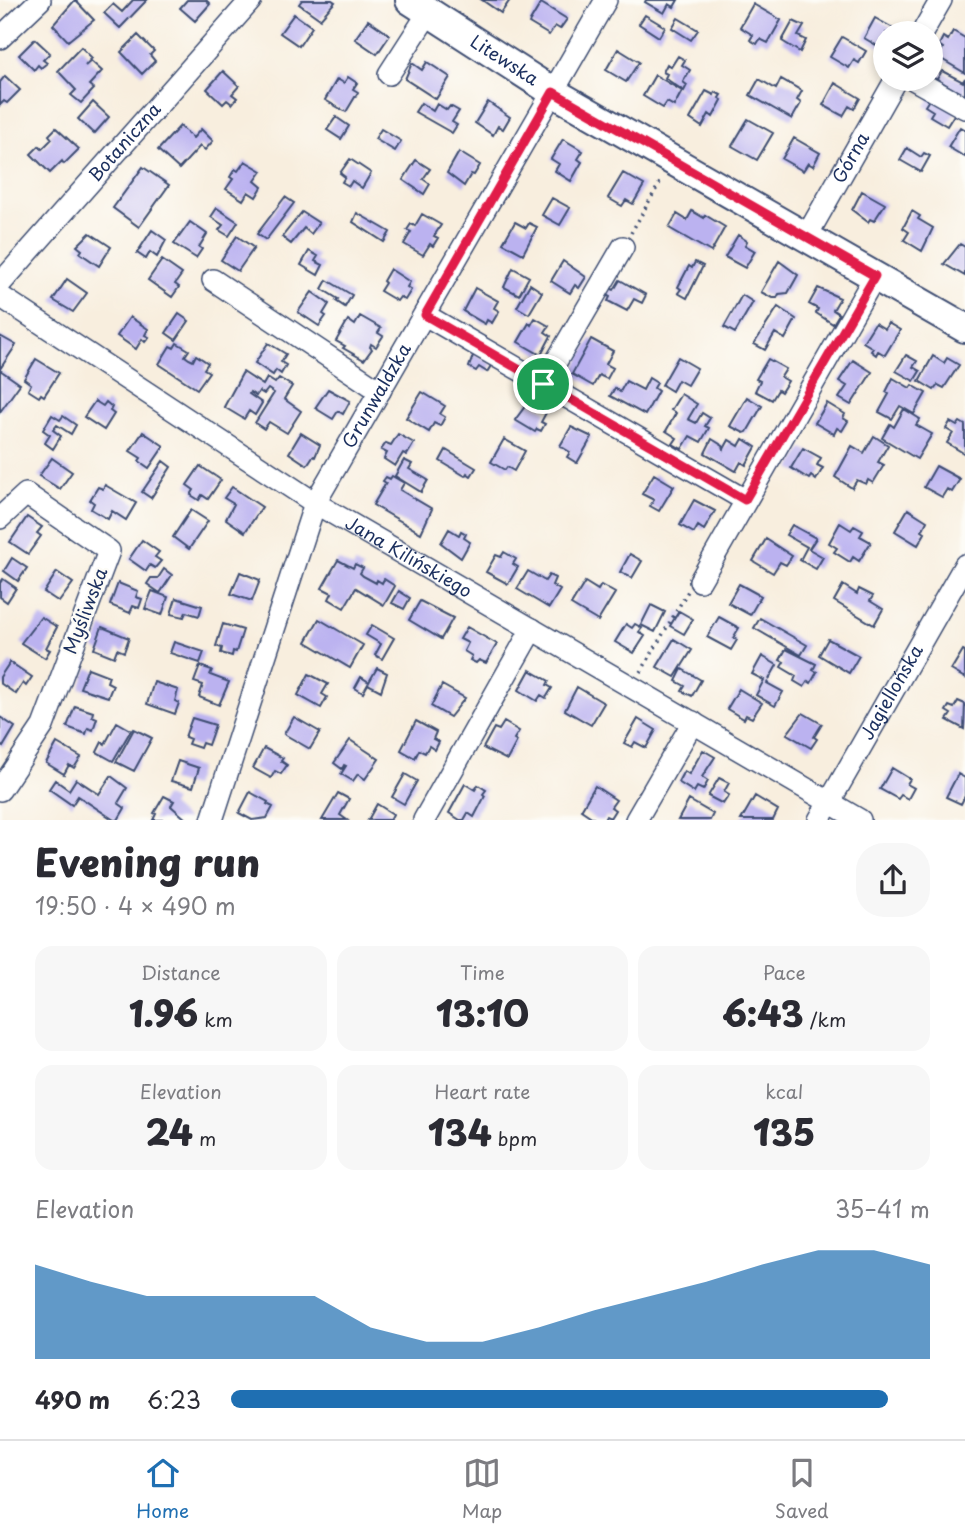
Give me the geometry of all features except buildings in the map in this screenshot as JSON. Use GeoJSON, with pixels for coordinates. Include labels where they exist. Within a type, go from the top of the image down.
{"type":"FeatureCollection","features":[{"type":"Feature","properties":{"kind":"main road","name":"Litewska"},"geometry":{"type":"LineString","coordinates":[[420,6],[553,92],[965,328]]}},
{"type":"Feature","properties":{"kind":"street"},"geometry":{"type":"LineString","coordinates":[[0,38],[40,0]]}},
{"type":"Feature","properties":{"kind":"street","name":"Botaniczna"},"geometry":{"type":"LineString","coordinates":[[0,284],[251,0]]}},
{"type":"Feature","properties":{"kind":"street","name":"Grunwaldzka"},"geometry":{"type":"LineString","coordinates":[[212,820],[315,503],[606,0]]}},
{"type":"Feature","properties":{"kind":"street"},"geometry":{"type":"LineString","coordinates":[[929,21],[941,0]]}},
{"type":"Feature","properties":{"kind":"street"},"geometry":{"type":"LineString","coordinates":[[389,74],[420,6]]}},
{"type":"Feature","properties":{"kind":"street","name":"Górna"},"geometry":{"type":"LineString","coordinates":[[806,237],[889,91]]}},
{"type":"Feature","properties":{"kind":"street"},"geometry":{"type":"LineString","coordinates":[[935,91],[965,108]]}},
{"type":"Feature","properties":{"kind":"street"},"geometry":{"type":"LineString","coordinates":[[543,384],[623,247]]}},
{"type":"Feature","properties":{"kind":"street"},"geometry":{"type":"LineString","coordinates":[[700,581],[875,276]]}},
{"type":"Feature","properties":{"kind":"street"},"geometry":{"type":"LineString","coordinates":[[213,280],[380,391]]}},
{"type":"Feature","properties":{"kind":"street","name":"Jana Kilińskiego"},"geometry":{"type":"LineString","coordinates":[[0,296],[315,503],[692,722],[824,811],[860,820]]}},
{"type":"Feature","properties":{"kind":"street"},"geometry":{"type":"LineString","coordinates":[[425,315],[745,500]]}},
{"type":"Feature","properties":{"kind":"street","name":"Myśliwska"},"geometry":{"type":"LineString","coordinates":[[0,517],[26,494],[109,551],[43,726],[0,790]]}},
{"type":"Feature","properties":{"kind":"street","name":"Jagiellońska"},"geometry":{"type":"LineString","coordinates":[[824,811],[965,565]]}},
{"type":"Feature","properties":{"kind":"street"},"geometry":{"type":"LineString","coordinates":[[424,820],[532,629]]}},
{"type":"Feature","properties":{"kind":"street"},"geometry":{"type":"LineString","coordinates":[[636,820],[692,722]]}},
{"type":"Feature","properties":{"kind":"path"},"geometry":{"type":"LineString","coordinates":[[623,247],[664,175]]}},
{"type":"Feature","properties":{"kind":"path"},"geometry":{"type":"LineString","coordinates":[[637,678],[690,587],[700,581]]}},
{"type":"Feature","properties":{"kind":"route"},"geometry":{"type":"LineString","coordinates":[[553,92],[875,276],[745,500],[543,384],[425,315],[553,92]]}}]}
